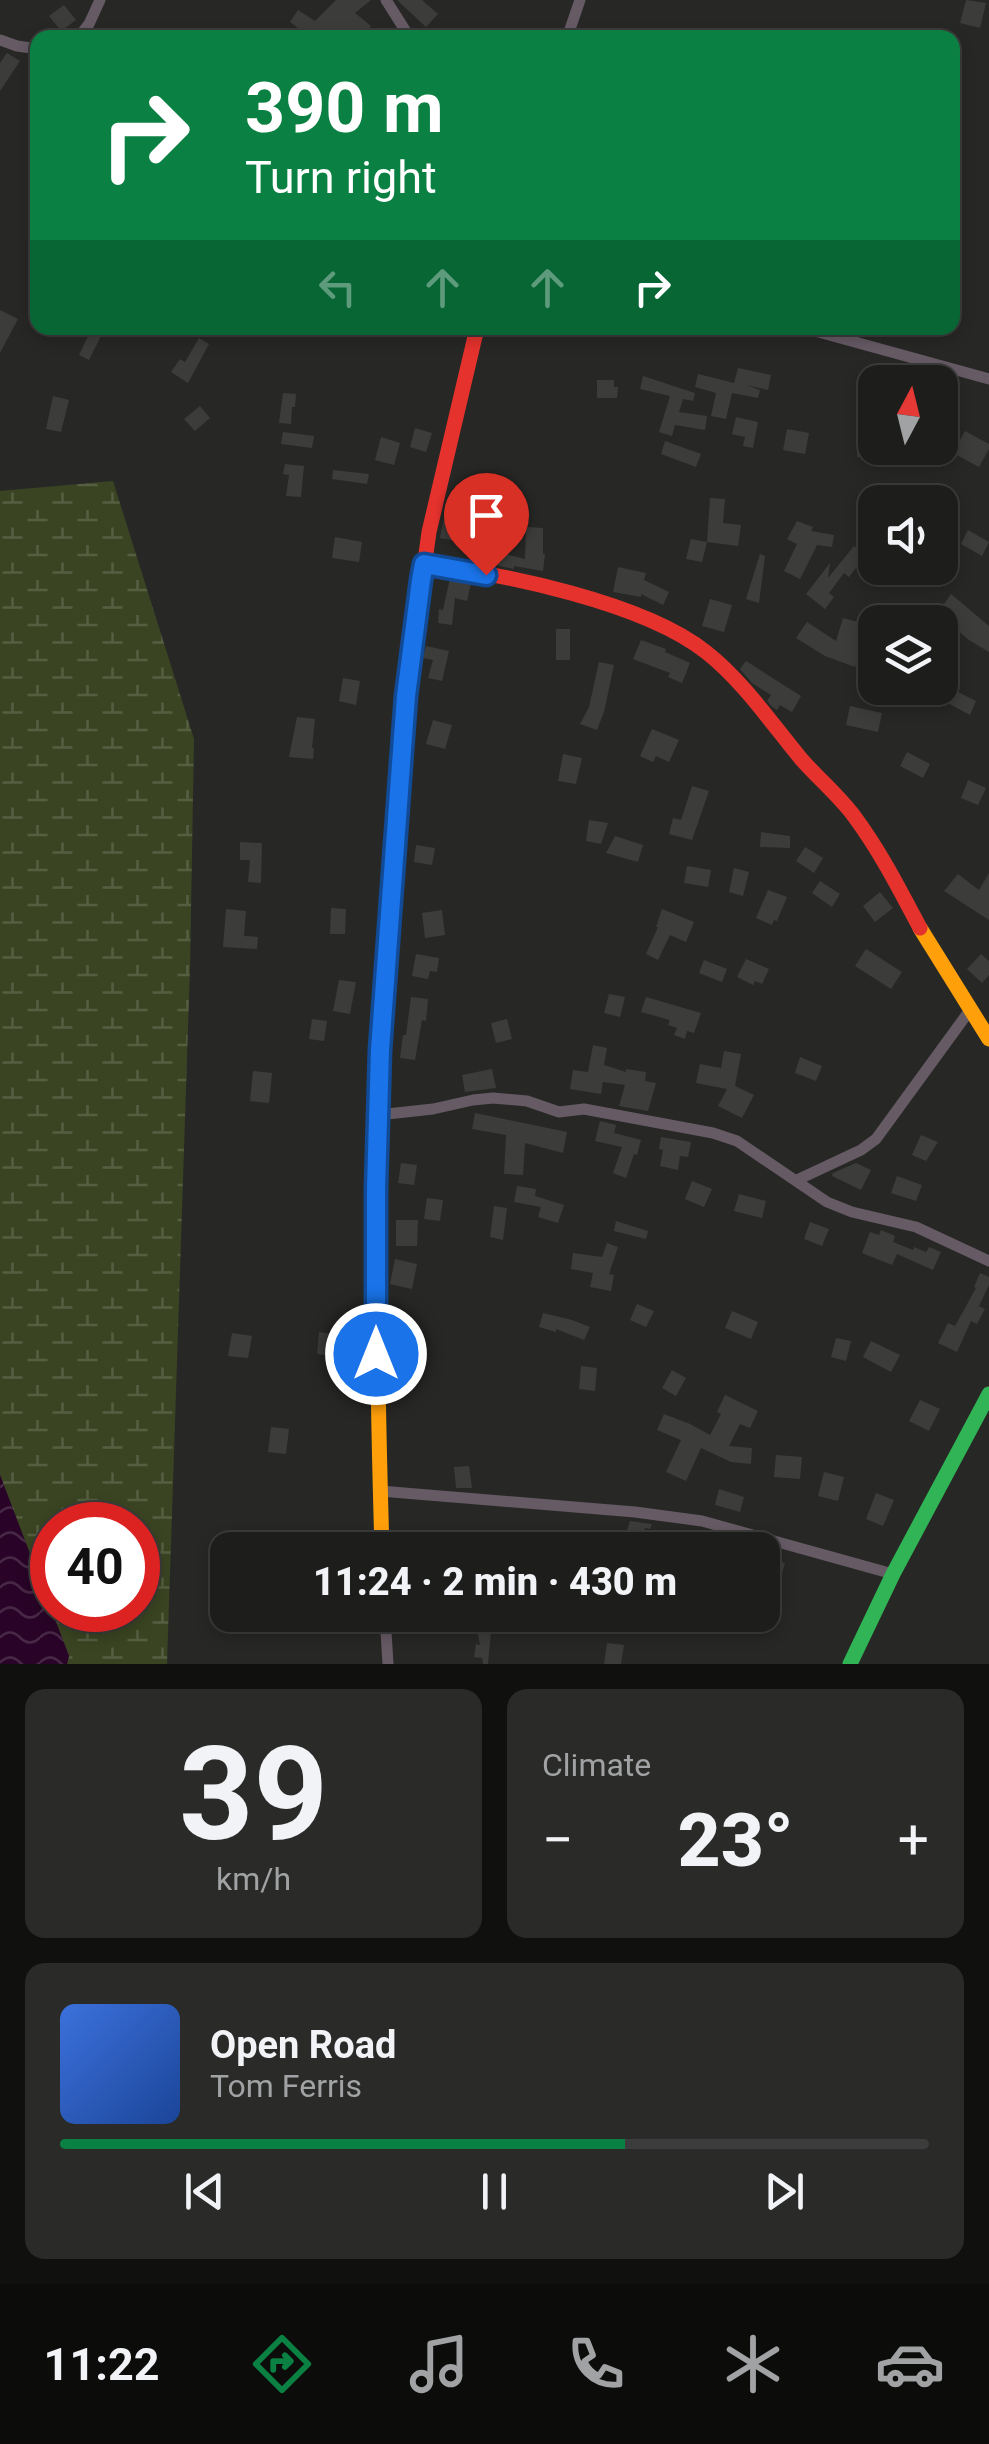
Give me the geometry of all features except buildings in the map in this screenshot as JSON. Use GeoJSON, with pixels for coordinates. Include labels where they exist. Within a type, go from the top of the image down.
{"type":"FeatureCollection","features":[{"type":"Feature","properties":{"kind":"street"},"geometry":{"type":"LineString","coordinates":[[84,30],[100,0]]}},
{"type":"Feature","properties":{"kind":"street"},"geometry":{"type":"LineString","coordinates":[[386,0],[405,30]]}},
{"type":"Feature","properties":{"kind":"street"},"geometry":{"type":"LineString","coordinates":[[570,30],[580,0]]}},
{"type":"Feature","properties":{"kind":"street"},"geometry":{"type":"LineString","coordinates":[[0,40],[30,49]]}},
{"type":"Feature","properties":{"kind":"street"},"geometry":{"type":"LineString","coordinates":[[381,1532],[376,1354],[378,1115],[406,696],[432,518],[475,335]]}},
{"type":"Feature","properties":{"kind":"street"},"geometry":{"type":"LineString","coordinates":[[829,335],[989,379]]}},
{"type":"Feature","properties":{"kind":"street"},"geometry":{"type":"LineString","coordinates":[[424,564],[566,592],[624,610],[704,650],[854,815],[989,1039]]}},
{"type":"Feature","properties":{"kind":"street"},"geometry":{"type":"LineString","coordinates":[[797,1180],[876,1139],[970,1010]]}},
{"type":"Feature","properties":{"kind":"street"},"geometry":{"type":"LineString","coordinates":[[378,1115],[492,1098],[527,1101],[559,1112],[584,1109],[724,1136],[827,1202],[852,1212],[916,1226],[989,1261]]}},
{"type":"Feature","properties":{"kind":"street"},"geometry":{"type":"LineString","coordinates":[[850,1664],[989,1394]]}},
{"type":"Feature","properties":{"kind":"street"},"geometry":{"type":"LineString","coordinates":[[380,1491],[702,1521],[893,1574]]}},
{"type":"Feature","properties":{"kind":"street"},"geometry":{"type":"LineString","coordinates":[[387,1632],[388,1664]]}},
{"type":"Feature","properties":{"kind":"green space"},"geometry":{"type":"Polygon","coordinates":[[[113,481],[194,739],[167,1664],[67,1664],[69,1656],[60,1632],[160,1632],[160,1502],[30,1502],[30,1554],[0,1475],[0,491],[113,481]]]}},
{"type":"Feature","properties":{"kind":"water"},"geometry":{"type":"Polygon","coordinates":[[[0,1475],[30,1554],[30,1632],[60,1632],[69,1656],[67,1664],[0,1664],[0,1475]]]}},
{"type":"Feature","properties":{"kind":"traffic: fast"},"geometry":{"type":"LineString","coordinates":[[388,942],[406,696],[424,568]]}},
{"type":"Feature","properties":{"kind":"traffic: fast"},"geometry":{"type":"LineString","coordinates":[[850,1664],[989,1394]]}},
{"type":"Feature","properties":{"kind":"traffic: slow"},"geometry":{"type":"LineString","coordinates":[[920,928],[989,1039]]}},
{"type":"Feature","properties":{"kind":"traffic: slow"},"geometry":{"type":"LineString","coordinates":[[382,1532],[377,1246],[388,942]]}},
{"type":"Feature","properties":{"kind":"traffic: jam"},"geometry":{"type":"LineString","coordinates":[[424,568],[475,335]]}},
{"type":"Feature","properties":{"kind":"traffic: jam"},"geometry":{"type":"LineString","coordinates":[[424,564],[531,583],[610,605],[679,634],[706,652],[745,689],[854,816],[920,928]]}},
{"type":"Feature","properties":{"kind":"route"},"geometry":{"type":"LineString","coordinates":[[376,1354],[380,1050],[406,696],[421,580],[424,564],[486,575]]}}]}
